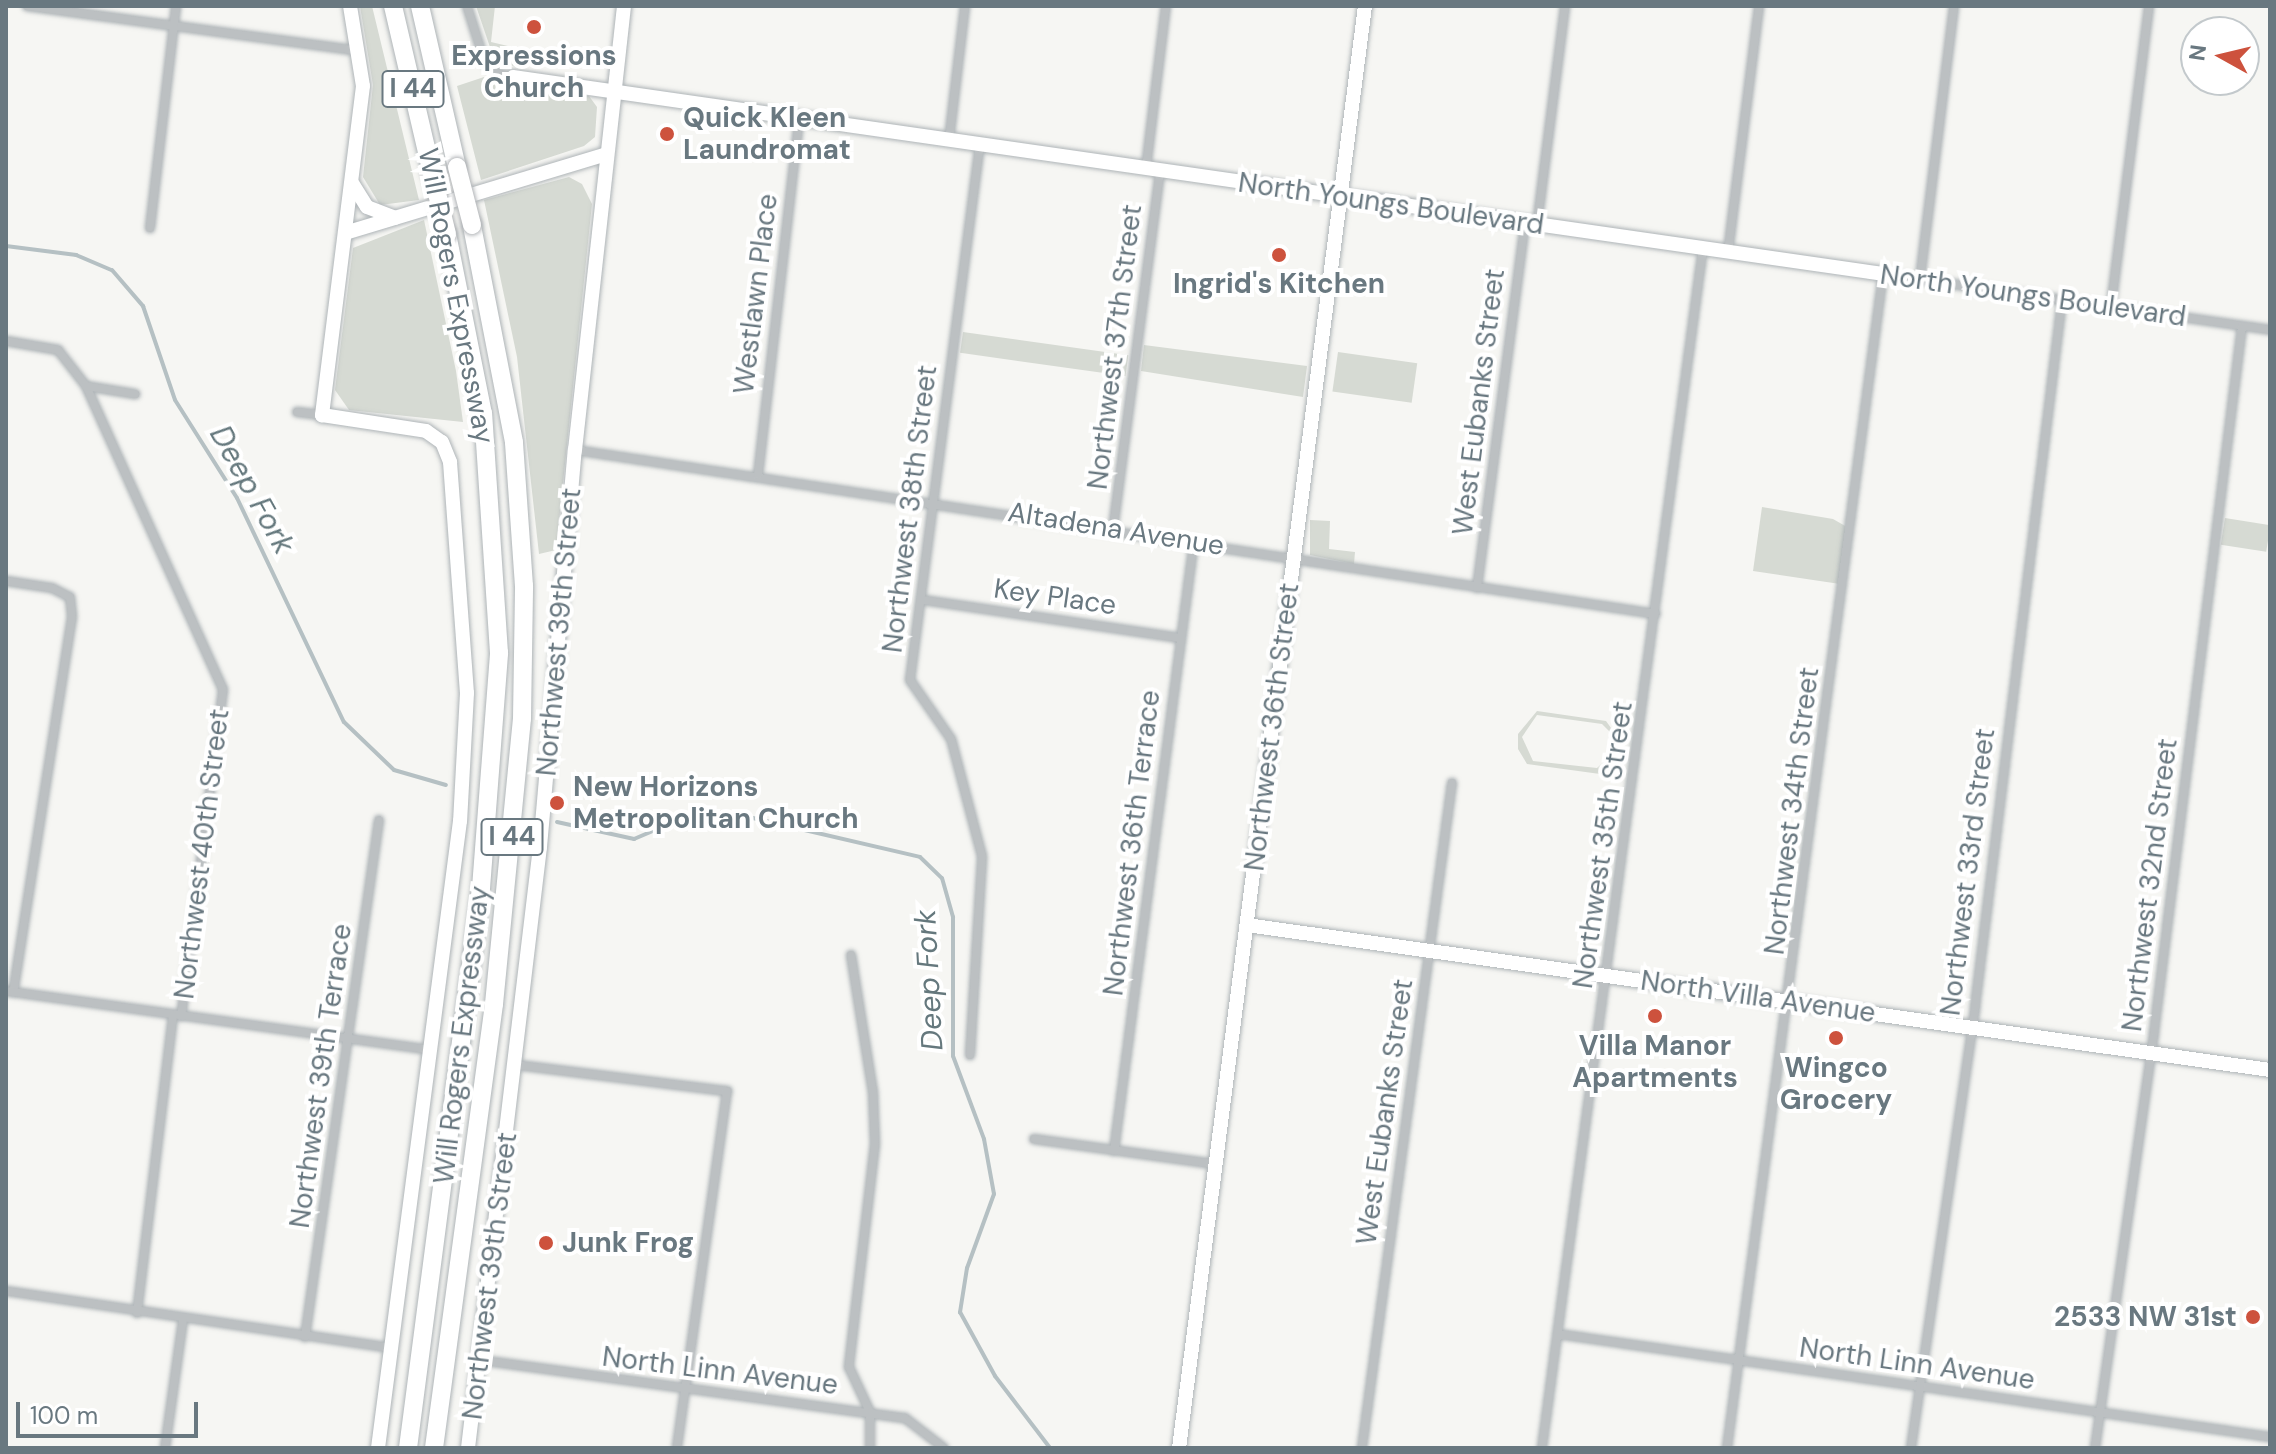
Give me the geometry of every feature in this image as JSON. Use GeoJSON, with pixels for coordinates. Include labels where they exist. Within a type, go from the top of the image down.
{"type":"FeatureCollection","features":[{"type":"Feature","properties":{"kind":"highway","name":"Will Rogers Expressway"},"geometry":{"type":"LineString","coordinates":[[393,6],[447,234],[483,414],[495,533],[499,653],[481,888],[408,1448]]}},
{"type":"Feature","properties":{"kind":"highway","name":"Will Rogers Expressway"},"geometry":{"type":"LineString","coordinates":[[420,6],[472,225],[514,442],[524,586],[522,718],[494,1004],[434,1448]]}},
{"type":"Feature","properties":{"kind":"street"},"geometry":{"type":"LineString","coordinates":[[27,6],[360,51]]}},
{"type":"Feature","properties":{"kind":"street"},"geometry":{"type":"LineString","coordinates":[[150,228],[176,6]]}},
{"type":"Feature","properties":{"kind":"street"},"geometry":{"type":"LineString","coordinates":[[322,415],[363,86],[360,51],[350,6]]}},
{"type":"Feature","properties":{"kind":"street"},"geometry":{"type":"LineString","coordinates":[[467,6],[484,60],[496,73],[513,77]]}},
{"type":"Feature","properties":{"kind":"street","name":"Northwest 39th Street"},"geometry":{"type":"LineString","coordinates":[[468,1448],[517,1065],[575,450],[624,6]]}},
{"type":"Feature","properties":{"kind":"street"},"geometry":{"type":"LineString","coordinates":[[949,140],[965,6]]}},
{"type":"Feature","properties":{"kind":"street","name":"Northwest 37th Street"},"geometry":{"type":"LineString","coordinates":[[1113,529],[1153,169],[1166,6]]}},
{"type":"Feature","properties":{"kind":"street","name":"Northwest 36th Street"},"geometry":{"type":"LineString","coordinates":[[1179,1448],[1365,6]]}},
{"type":"Feature","properties":{"kind":"street","name":"West Eubanks Street"},"geometry":{"type":"LineString","coordinates":[[1477,588],[1565,6]]}},
{"type":"Feature","properties":{"kind":"street"},"geometry":{"type":"LineString","coordinates":[[1728,252],[1759,6]]}},
{"type":"Feature","properties":{"kind":"street"},"geometry":{"type":"LineString","coordinates":[[1920,279],[1954,6]]}},
{"type":"Feature","properties":{"kind":"street"},"geometry":{"type":"LineString","coordinates":[[2111,307],[2149,6]]}},
{"type":"Feature","properties":{"kind":"street","name":"North Youngs Boulevard"},"geometry":{"type":"LineString","coordinates":[[513,77],[2270,330]]}},
{"type":"Feature","properties":{"kind":"street","name":"Westlawn Place"},"geometry":{"type":"LineString","coordinates":[[758,475],[799,118]]}},
{"type":"Feature","properties":{"kind":"street","name":"Northwest 38th Street"},"geometry":{"type":"LineString","coordinates":[[970,1055],[982,856],[951,739],[910,680],[923,600],[980,144]]}},
{"type":"Feature","properties":{"kind":"street"},"geometry":{"type":"LineString","coordinates":[[345,233],[606,154]]}},
{"type":"Feature","properties":{"kind":"street"},"geometry":{"type":"LineString","coordinates":[[351,181],[367,207],[395,218]]}},
{"type":"Feature","properties":{"kind":"street","name":"Northwest 35th Street"},"geometry":{"type":"LineString","coordinates":[[1542,1448],[1608,976],[1703,248]]}},
{"type":"Feature","properties":{"kind":"street","name":"Northwest 34th Street"},"geometry":{"type":"LineString","coordinates":[[1727,1448],[1789,1001],[1883,274]]}},
{"type":"Feature","properties":{"kind":"street","name":"Northwest 33rd Street"},"geometry":{"type":"LineString","coordinates":[[1911,1448],[1970,1028],[2062,300]]}},
{"type":"Feature","properties":{"kind":"street","name":"Northwest 32nd Street"},"geometry":{"type":"LineString","coordinates":[[2095,1448],[2150,1053],[2242,326]]}},
{"type":"Feature","properties":{"kind":"street"},"geometry":{"type":"LineString","coordinates":[[6,341],[58,350],[86,386],[135,394]]}},
{"type":"Feature","properties":{"kind":"street","name":"Northwest 40th Street"},"geometry":{"type":"LineString","coordinates":[[86,386],[223,690],[137,1313]]}},
{"type":"Feature","properties":{"kind":"street"},"geometry":{"type":"LineString","coordinates":[[297,412],[426,431],[439,438],[450,462],[467,693],[460,821],[378,1448]]}},
{"type":"Feature","properties":{"kind":"street","name":"Altadena Avenue"},"geometry":{"type":"LineString","coordinates":[[575,450],[1194,541],[1656,614]]}},
{"type":"Feature","properties":{"kind":"street","name":"Northwest 36th Terrace"},"geometry":{"type":"LineString","coordinates":[[1114,1151],[1194,541]]}},
{"type":"Feature","properties":{"kind":"street"},"geometry":{"type":"LineString","coordinates":[[6,581],[52,588],[70,597],[72,617],[9,991],[432,1050]]}},
{"type":"Feature","properties":{"kind":"street","name":"Key Place"},"geometry":{"type":"LineString","coordinates":[[923,600],[1181,638]]}},
{"type":"Feature","properties":{"kind":"street","name":"West Eubanks Street"},"geometry":{"type":"LineString","coordinates":[[1362,1448],[1452,783]]}},
{"type":"Feature","properties":{"kind":"street","name":"Northwest 39th Terrace"},"geometry":{"type":"LineString","coordinates":[[305,1337],[379,820]]}},
{"type":"Feature","properties":{"kind":"street","name":"North Villa Avenue"},"geometry":{"type":"LineString","coordinates":[[1247,925],[2270,1070]]}},
{"type":"Feature","properties":{"kind":"street"},"geometry":{"type":"LineString","coordinates":[[851,955],[873,1092],[875,1144],[849,1367],[870,1412],[870,1448]]}},
{"type":"Feature","properties":{"kind":"street"},"geometry":{"type":"LineString","coordinates":[[517,1065],[727,1091],[677,1448]]}},
{"type":"Feature","properties":{"kind":"street"},"geometry":{"type":"LineString","coordinates":[[1034,1139],[1215,1164]]}},
{"type":"Feature","properties":{"kind":"street"},"geometry":{"type":"LineString","coordinates":[[6,1291],[183,1320],[393,1348]]}},
{"type":"Feature","properties":{"kind":"street"},"geometry":{"type":"LineString","coordinates":[[165,1448],[183,1320]]}},
{"type":"Feature","properties":{"kind":"street","name":"North Linn Avenue"},"geometry":{"type":"LineString","coordinates":[[1558,1334],[2270,1437]]}},
{"type":"Feature","properties":{"kind":"street","name":"North Linn Avenue"},"geometry":{"type":"LineString","coordinates":[[480,1360],[905,1418],[944,1448]]}},
{"type":"Feature","properties":{"kind":"shaded area"},"geometry":{"type":"Polygon","coordinates":[[[360,6],[372,6],[419,200],[380,205],[363,177],[373,85],[360,6]]]}},
{"type":"Feature","properties":{"kind":"shaded area"},"geometry":{"type":"Polygon","coordinates":[[[476,6],[495,6],[491,42],[517,48],[515,67],[493,56],[476,6]]]}},
{"type":"Feature","properties":{"kind":"shaded area"},"geometry":{"type":"Polygon","coordinates":[[[484,77],[498,85],[589,96],[597,107],[595,137],[584,146],[481,180],[457,86],[484,77]]]}},
{"type":"Feature","properties":{"kind":"shaded area"},"geometry":{"type":"Polygon","coordinates":[[[569,177],[582,184],[592,204],[556,550],[539,554],[517,357],[484,200],[569,177]]]}},
{"type":"Feature","properties":{"kind":"shaded area"},"geometry":{"type":"Polygon","coordinates":[[[424,220],[456,371],[463,422],[349,410],[335,390],[353,248],[424,220]]]}},
{"type":"Feature","properties":{"kind":"shaded area"},"geometry":{"type":"Polygon","coordinates":[[[963,332],[1128,355],[1125,376],[960,353],[963,332]]]}},
{"type":"Feature","properties":{"kind":"shaded area"},"geometry":{"type":"Polygon","coordinates":[[[1144,345],[1307,366],[1303,397],[1141,371],[1144,345]]]}},
{"type":"Feature","properties":{"kind":"shaded area"},"geometry":{"type":"Polygon","coordinates":[[[1338,352],[1417,363],[1412,403],[1332,392],[1338,352]]]}},
{"type":"Feature","properties":{"kind":"shaded area"},"geometry":{"type":"Polygon","coordinates":[[[1762,507],[1833,519],[1847,527],[1840,584],[1753,571],[1762,507]]]}},
{"type":"Feature","properties":{"kind":"shaded area"},"geometry":{"type":"Polygon","coordinates":[[[2225,518],[2270,525],[2266,552],[2221,545],[2225,518]]]}},
{"type":"Feature","properties":{"kind":"shaded area"},"geometry":{"type":"Polygon","coordinates":[[[1310,520],[1330,521],[1329,549],[1355,552],[1354,564],[1310,555],[1310,520]]]}},
{"type":"Feature","properties":{"kind":"shaded area"},"geometry":{"type":"Polygon","coordinates":[[[1537,711],[1606,721],[1619,739],[1615,764],[1600,774],[1527,764],[1518,749],[1518,734],[1537,711]],[[1537,715],[1522,737],[1533,761],[1597,768],[1613,753],[1613,735],[1602,724],[1537,715]]]}},
{"type":"Feature","properties":{"kind":"waterway","name":"Deep Fork"},"geometry":{"type":"LineString","coordinates":[[6,246],[76,255],[112,270],[143,306],[175,400],[237,498],[344,722],[394,770],[446,785]]}},
{"type":"Feature","properties":{"kind":"waterway","name":"Deep Fork"},"geometry":{"type":"LineString","coordinates":[[557,822],[634,839],[697,812],[727,812],[920,857],[942,878],[953,917],[953,1056],[984,1139],[994,1194],[967,1268],[960,1312],[995,1376],[1050,1448]]}},
{"type":"Feature","properties":{"kind":"place","name":"Expressions Church"},"geometry":{"type":"Point","coordinates":[534,27]}},
{"type":"Feature","properties":{"kind":"place","name":"Quick Kleen Laundromat"},"geometry":{"type":"Point","coordinates":[667,134]}},
{"type":"Feature","properties":{"kind":"place","name":"Ingrid's Kitchen"},"geometry":{"type":"Point","coordinates":[1279,255]}},
{"type":"Feature","properties":{"kind":"place","name":"New Horizons Metropolitan Church"},"geometry":{"type":"Point","coordinates":[557,803]}},
{"type":"Feature","properties":{"kind":"place","name":"Villa Manor Apartments"},"geometry":{"type":"Point","coordinates":[1655,1016]}},
{"type":"Feature","properties":{"kind":"place","name":"Wingco Grocery"},"geometry":{"type":"Point","coordinates":[1836,1038]}},
{"type":"Feature","properties":{"kind":"place","name":"Junk Frog"},"geometry":{"type":"Point","coordinates":[546,1243]}},
{"type":"Feature","properties":{"kind":"place","name":"2533 NW 31st"},"geometry":{"type":"Point","coordinates":[2253,1317]}}]}
